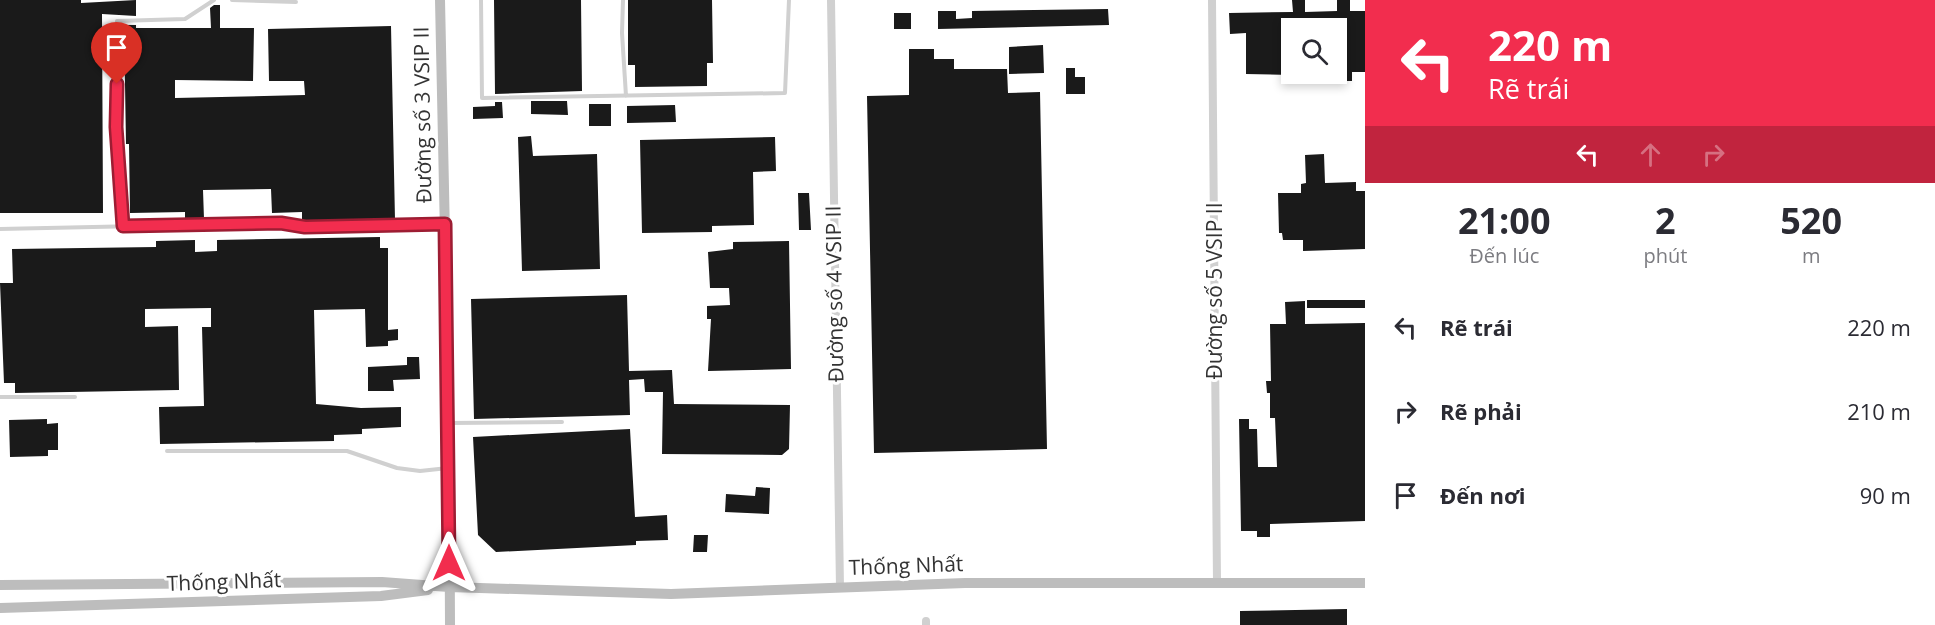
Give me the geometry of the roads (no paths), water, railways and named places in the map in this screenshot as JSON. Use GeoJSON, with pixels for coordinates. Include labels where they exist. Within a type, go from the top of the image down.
{"type":"FeatureCollection","features":[{"type":"Feature","properties":{"kind":"street","name":"Đường số 3 VSIP II"},"geometry":{"type":"LineString","coordinates":[[440,0],[449,423],[450,625]]}},
{"type":"Feature","properties":{"kind":"street","name":"Đường số 4 VSIP II"},"geometry":{"type":"LineString","coordinates":[[831,0],[840,588]]}},
{"type":"Feature","properties":{"kind":"street","name":"Đường số 5 VSIP II"},"geometry":{"type":"LineString","coordinates":[[1212,0],[1217,583]]}},
{"type":"Feature","properties":{"kind":"street","name":"Thống Nhất"},"geometry":{"type":"LineString","coordinates":[[0,585],[382,582],[449,587],[671,594],[965,583],[1365,583]]}},
{"type":"Feature","properties":{"kind":"street","name":"Thống Nhất"},"geometry":{"type":"LineString","coordinates":[[0,608],[381,596],[449,587]]}},
{"type":"Feature","properties":{"kind":"lane"},"geometry":{"type":"LineString","coordinates":[[123,226],[116,127],[117,21],[184,19],[214,0]]}},
{"type":"Feature","properties":{"kind":"lane"},"geometry":{"type":"LineString","coordinates":[[232,0],[296,2]]}},
{"type":"Feature","properties":{"kind":"lane"},"geometry":{"type":"LineString","coordinates":[[481,0],[482,98],[785,93],[789,0]]}},
{"type":"Feature","properties":{"kind":"lane"},"geometry":{"type":"LineString","coordinates":[[623,0],[622,33],[626,96]]}},
{"type":"Feature","properties":{"kind":"lane"},"geometry":{"type":"LineString","coordinates":[[0,229],[281,223],[305,227],[445,224]]}},
{"type":"Feature","properties":{"kind":"lane"},"geometry":{"type":"LineString","coordinates":[[0,397],[75,397]]}},
{"type":"Feature","properties":{"kind":"lane"},"geometry":{"type":"LineString","coordinates":[[449,423],[562,422]]}},
{"type":"Feature","properties":{"kind":"lane"},"geometry":{"type":"LineString","coordinates":[[167,451],[347,451],[397,468],[420,471],[448,468]]}}]}
